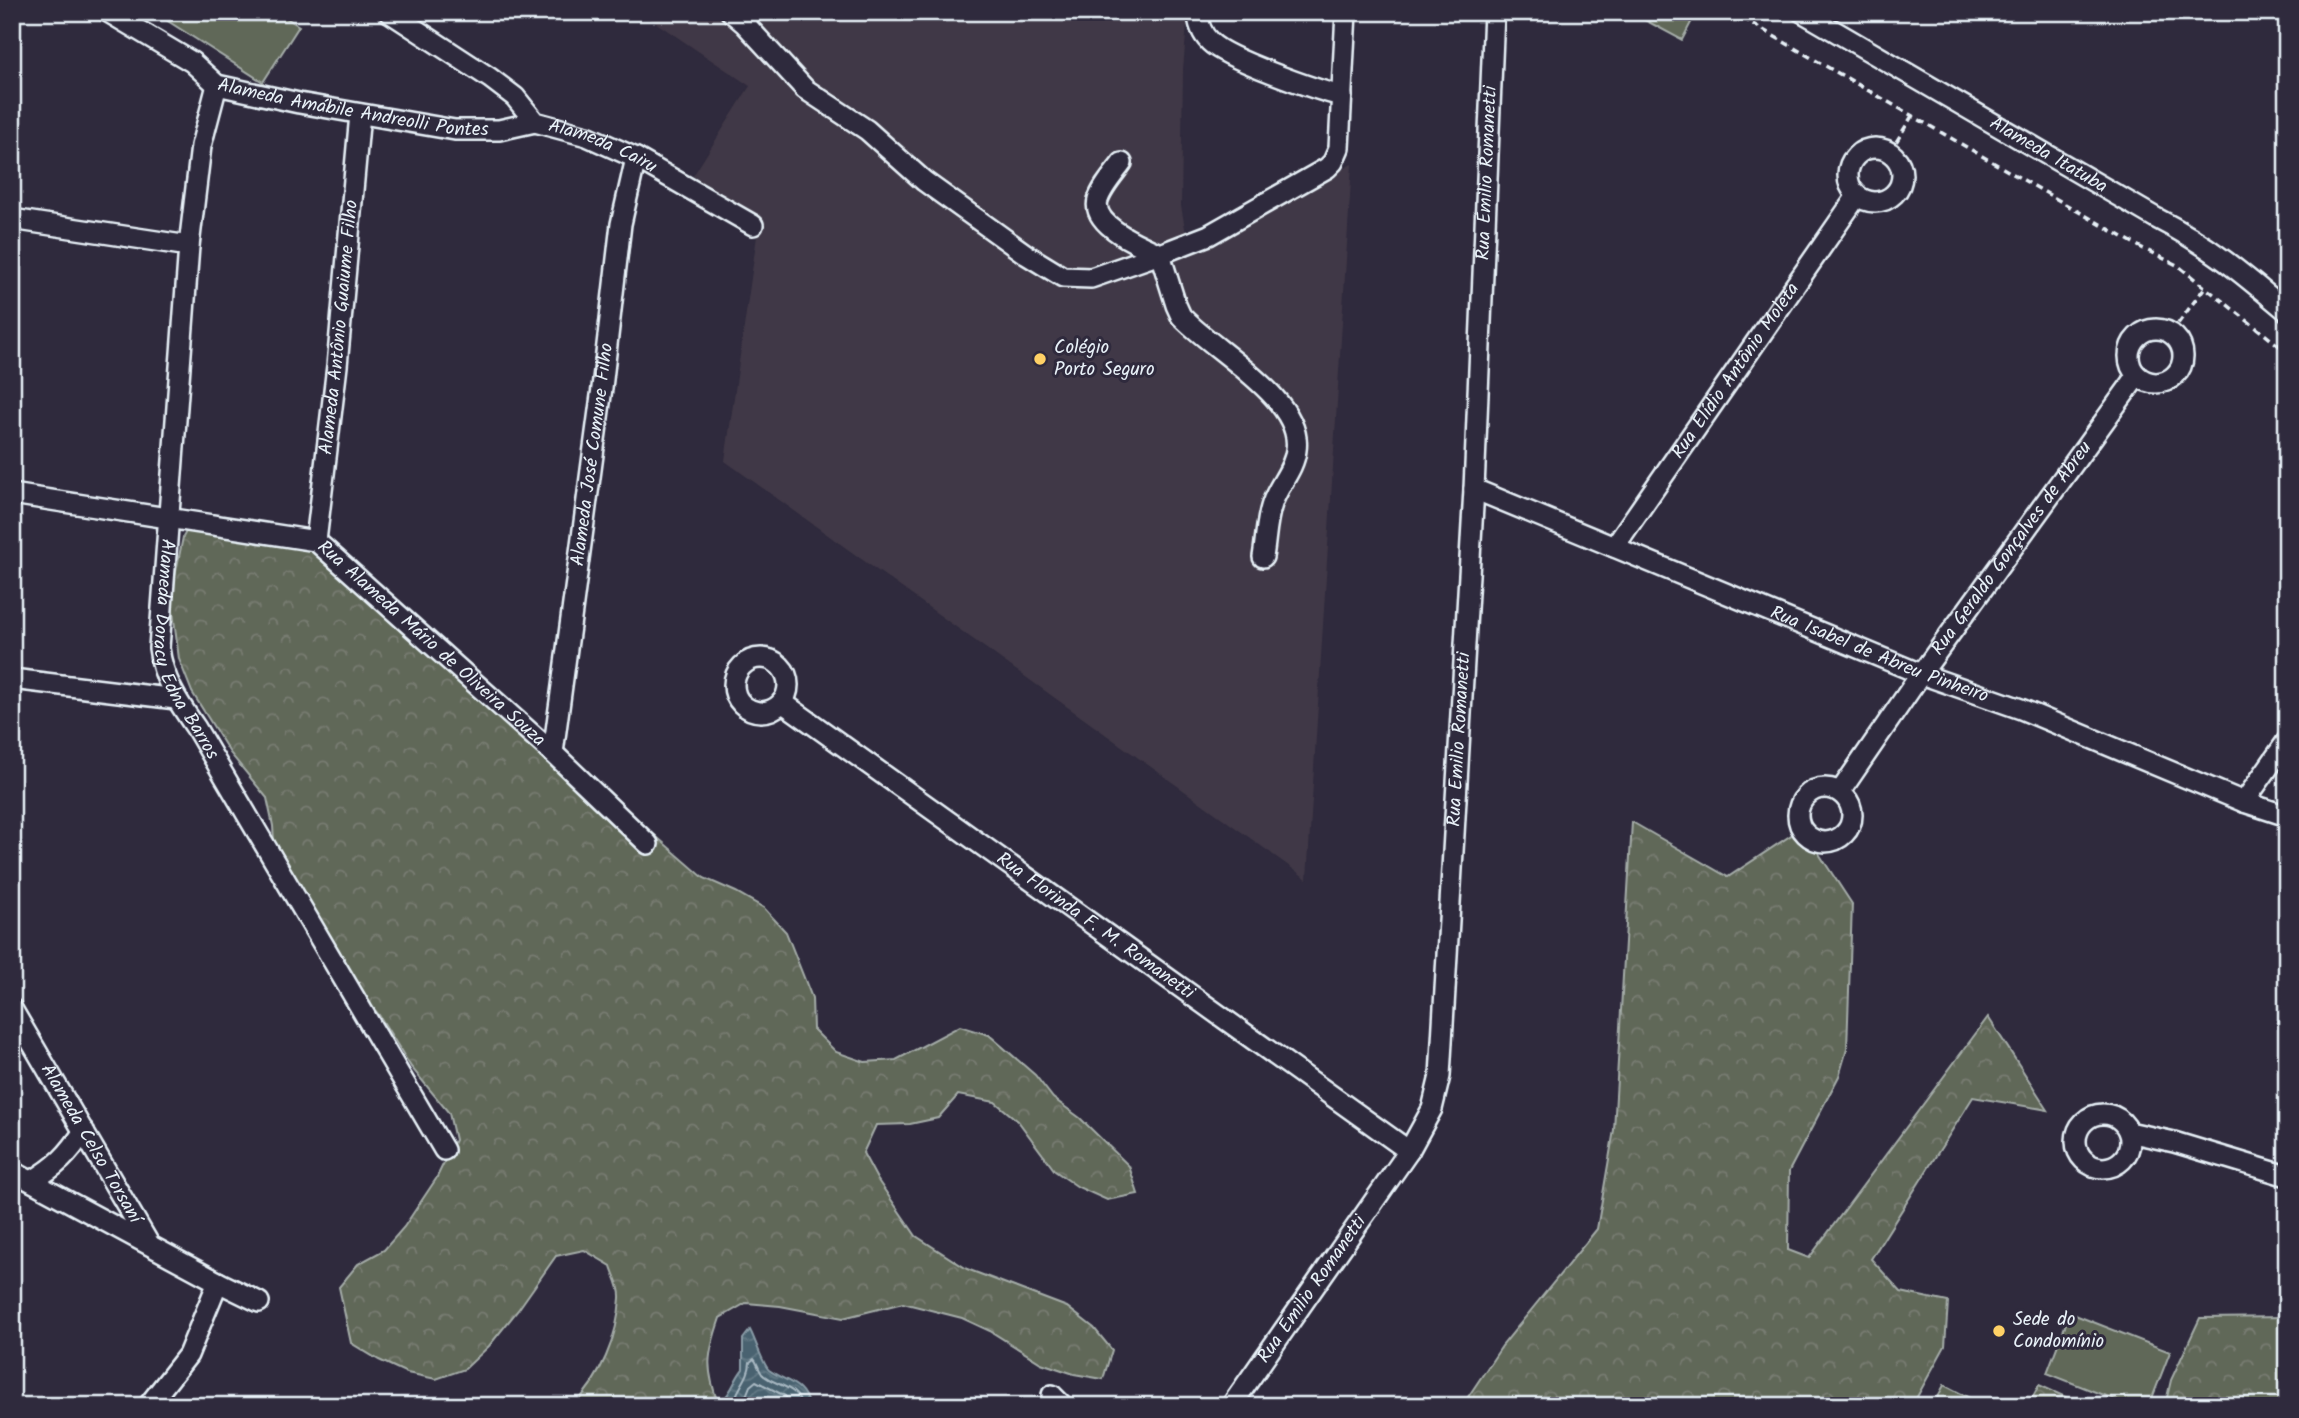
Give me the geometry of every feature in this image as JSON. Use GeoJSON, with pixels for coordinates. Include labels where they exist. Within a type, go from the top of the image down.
{"type":"FeatureCollection","features":[{"type":"Feature","properties":{"kind":"street","name":"Alameda Amábile Andreolli Pontes"},"geometry":{"type":"LineString","coordinates":[[108,12],[192,62],[217,85],[455,130],[499,130],[535,122]]}},
{"type":"Feature","properties":{"kind":"street","name":"Alameda Cairu"},"geometry":{"type":"LineString","coordinates":[[389,12],[498,84],[515,97],[535,122],[587,136],[636,158],[753,225]]}},
{"type":"Feature","properties":{"kind":"street"},"geometry":{"type":"LineString","coordinates":[[730,12],[745,24],[805,89],[867,130],[934,188],[1027,255],[1063,277],[1079,279],[1105,274],[1209,235],[1334,162],[1339,148],[1346,12]]}},
{"type":"Feature","properties":{"kind":"street"},"geometry":{"type":"LineString","coordinates":[[1198,12],[1198,23],[1211,44],[1260,67],[1342,96]]}},
{"type":"Feature","properties":{"kind":"street","name":"Rua Emilio Romanetti"},"geometry":{"type":"LineString","coordinates":[[1231,1406],[1409,1151],[1432,1109],[1440,1076],[1474,489],[1494,12]]}},
{"type":"Feature","properties":{"kind":"street","name":"Alameda Itatuba"},"geometry":{"type":"LineString","coordinates":[[1802,12],[2191,236],[2235,267],[2287,311]]}},
{"type":"Feature","properties":{"kind":"street","name":"Alameda Doracy Edna Barros"},"geometry":{"type":"LineString","coordinates":[[217,85],[201,146],[189,246],[159,648],[162,668],[176,699],[203,740],[444,1150]]}},
{"type":"Feature","properties":{"kind":"street","name":"Alameda Antônio Guaiume Filho"},"geometry":{"type":"LineString","coordinates":[[316,541],[338,353],[360,114]]}},
{"type":"Feature","properties":{"kind":"street"},"geometry":{"type":"LineString","coordinates":[[1873,148],[1890,152],[1897,158],[1903,175],[1897,192],[1890,198],[1873,203],[1857,195],[1848,180],[1851,162],[1864,150],[1873,148]]}},
{"type":"Feature","properties":{"kind":"street","name":"Alameda José Comune Filho"},"geometry":{"type":"LineString","coordinates":[[553,753],[621,224],[636,158]]}},
{"type":"Feature","properties":{"kind":"street"},"geometry":{"type":"LineString","coordinates":[[1122,163],[1098,201],[1102,220],[1136,244],[1160,254],[1181,316],[1268,391],[1285,409],[1294,425],[1297,448],[1294,462],[1272,503],[1263,557]]}},
{"type":"Feature","properties":{"kind":"street","name":"Rua Elídio Antônio Moleta"},"geometry":{"type":"LineString","coordinates":[[1614,547],[1857,195]]}},
{"type":"Feature","properties":{"kind":"street"},"geometry":{"type":"LineString","coordinates":[[12,219],[189,246]]}},
{"type":"Feature","properties":{"kind":"street"},"geometry":{"type":"LineString","coordinates":[[2154,328],[2171,333],[2182,347],[2183,356],[2178,373],[2171,379],[2154,384],[2137,376],[2129,361],[2129,351],[2137,335],[2154,328]]}},
{"type":"Feature","properties":{"kind":"street","name":"Rua Geraldo Gonçalves de Abreu"},"geometry":{"type":"LineString","coordinates":[[1840,792],[1921,674],[2137,376]]}},
{"type":"Feature","properties":{"kind":"street","name":"Rua Isabel de Abreu Pinheiro"},"geometry":{"type":"LineString","coordinates":[[1474,489],[1921,674],[2021,709],[2245,802],[2287,816]]}},
{"type":"Feature","properties":{"kind":"street","name":"Rua Alameda Mário de Oliveira Souza"},"geometry":{"type":"LineString","coordinates":[[12,494],[316,541],[553,753],[648,844]]}},
{"type":"Feature","properties":{"kind":"street"},"geometry":{"type":"LineString","coordinates":[[12,679],[176,699]]}},
{"type":"Feature","properties":{"kind":"street","name":"Rua Florinda F. M. Romanetti"},"geometry":{"type":"LineString","coordinates":[[782,702],[1409,1151]]}},
{"type":"Feature","properties":{"kind":"street"},"geometry":{"type":"LineString","coordinates":[[2245,802],[2287,741]]}},
{"type":"Feature","properties":{"kind":"street","name":"Alameda Celso Torsaní"},"geometry":{"type":"LineString","coordinates":[[12,1009],[148,1243]]}},
{"type":"Feature","properties":{"kind":"street"},"geometry":{"type":"LineString","coordinates":[[32,1181],[55,1168],[84,1131]]}},
{"type":"Feature","properties":{"kind":"street"},"geometry":{"type":"LineString","coordinates":[[2129,1132],[2174,1142],[2287,1176]]}},
{"type":"Feature","properties":{"kind":"street"},"geometry":{"type":"LineString","coordinates":[[12,1171],[259,1302]]}},
{"type":"Feature","properties":{"kind":"street"},"geometry":{"type":"LineString","coordinates":[[148,1406],[188,1355],[218,1282]]}},
{"type":"Feature","properties":{"kind":"path"},"geometry":{"type":"LineString","coordinates":[[1732,12],[2140,247],[2177,265],[2287,352]]}},
{"type":"Feature","properties":{"kind":"path"},"geometry":{"type":"LineString","coordinates":[[1890,152],[1912,116]]}},
{"type":"Feature","properties":{"kind":"path"},"geometry":{"type":"LineString","coordinates":[[2171,333],[2205,287]]}},
{"type":"Feature","properties":{"kind":"shaded area","name":"Colégio Porto Seguro"},"geometry":{"type":"Polygon","coordinates":[[[640,12],[1188,12],[1183,69],[1181,206],[1190,256],[1352,164],[1307,879],[725,461],[759,222],[693,176],[750,86],[640,12]]]}},
{"type":"Feature","properties":{"kind":"green space"},"geometry":{"type":"Polygon","coordinates":[[[163,12],[277,12],[299,26],[263,82],[160,16],[163,12]]]}},
{"type":"Feature","properties":{"kind":"green space"},"geometry":{"type":"Polygon","coordinates":[[[1630,12],[1695,12],[1696,13],[1682,40],[1630,12]]]}},
{"type":"Feature","properties":{"kind":"green space"},"geometry":{"type":"Polygon","coordinates":[[[192,521],[265,526],[328,557],[415,627],[704,878],[764,908],[786,932],[812,998],[813,1029],[836,1052],[865,1062],[896,1060],[960,1026],[989,1035],[1035,1075],[1053,1098],[1080,1118],[1129,1166],[1138,1194],[1107,1200],[1078,1187],[1055,1171],[1018,1121],[995,1102],[958,1095],[938,1118],[910,1124],[876,1125],[863,1153],[877,1179],[916,1236],[967,1269],[1067,1307],[1094,1328],[1112,1350],[1103,1379],[1074,1374],[1041,1363],[990,1331],[962,1318],[903,1303],[843,1318],[780,1306],[746,1303],[720,1318],[712,1342],[709,1362],[711,1381],[719,1406],[573,1406],[591,1384],[606,1356],[616,1327],[620,1298],[611,1266],[584,1250],[556,1256],[518,1310],[489,1346],[465,1369],[436,1379],[407,1373],[351,1343],[339,1287],[358,1264],[384,1250],[404,1227],[436,1179],[455,1140],[449,1113],[411,1067],[379,1015],[360,992],[275,857],[273,826],[267,798],[230,753],[192,692],[179,659],[171,596],[183,537],[192,521]]]}},
{"type":"Feature","properties":{"kind":"green space"},"geometry":{"type":"Polygon","coordinates":[[[1632,822],[1728,877],[1802,828],[1852,904],[1847,1049],[1839,1076],[1789,1171],[1788,1250],[1809,1258],[1988,1017],[2048,1110],[1973,1097],[1871,1259],[1901,1292],[1948,1302],[1945,1346],[1912,1406],[1462,1406],[1502,1346],[1597,1229],[1614,1130],[1632,822]]]}},
{"type":"Feature","properties":{"kind":"green space"},"geometry":{"type":"Polygon","coordinates":[[[2070,1313],[2170,1352],[2149,1406],[2131,1406],[2047,1373],[2070,1313]]]}},
{"type":"Feature","properties":{"kind":"green space"},"geometry":{"type":"Polygon","coordinates":[[[2287,1317],[2287,1406],[2165,1406],[2171,1380],[2200,1318],[2287,1317]]]}},
{"type":"Feature","properties":{"kind":"green space"},"geometry":{"type":"Polygon","coordinates":[[[1944,1385],[1985,1406],[1933,1406],[1944,1385]]]}},
{"type":"Feature","properties":{"kind":"green space"},"geometry":{"type":"Polygon","coordinates":[[[2039,1385],[2085,1406],[2028,1406],[2039,1385]]]}},
{"type":"Feature","properties":{"kind":"water"},"geometry":{"type":"Polygon","coordinates":[[[750,1330],[769,1370],[799,1388],[808,1406],[729,1406],[723,1400],[743,1369],[743,1339],[750,1330]]]}},
{"type":"Feature","properties":{"kind":"place","name":"Colégio Porto Seguro"},"geometry":{"type":"Point","coordinates":[1040,359]}},
{"type":"Feature","properties":{"kind":"place","name":"Sede do Condomínio"},"geometry":{"type":"Point","coordinates":[1999,1331]}}]}
